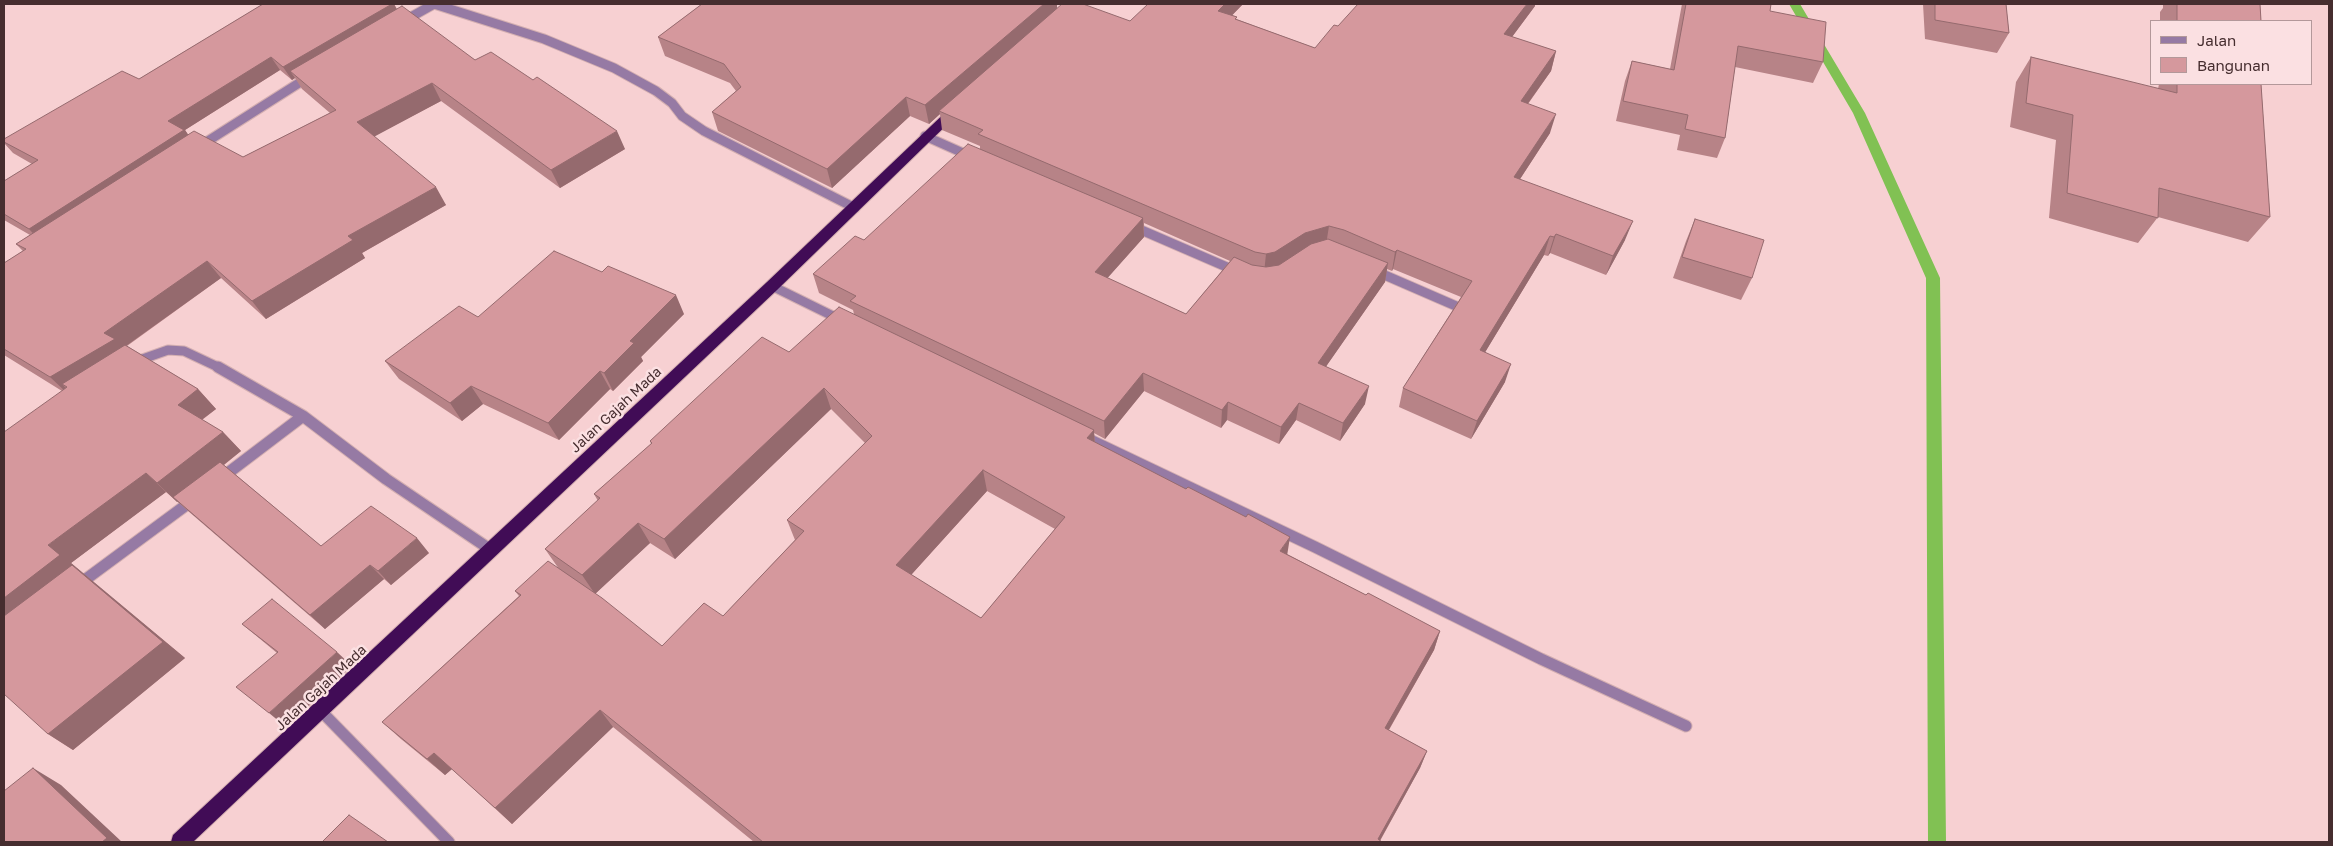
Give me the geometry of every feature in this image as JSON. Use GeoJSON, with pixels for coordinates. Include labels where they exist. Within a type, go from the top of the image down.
{"type":"FeatureCollection","features":[{"type":"Feature","properties":{"kind":"highway","name":"Jalan Gajah Mada"},"geometry":{"type":"LineString","coordinates":[[180,842],[855,208],[925,136],[966,99]]}},
{"type":"Feature","properties":{"kind":"street"},"geometry":{"type":"LineString","coordinates":[[395,26],[434,4],[544,39],[614,68],[656,91],[672,103],[682,116],[704,131],[855,208]]}},
{"type":"Feature","properties":{"kind":"street"},"geometry":{"type":"LineString","coordinates":[[191,151],[316,72]]}},
{"type":"Feature","properties":{"kind":"street"},"geometry":{"type":"LineString","coordinates":[[925,136],[985,162]]}},
{"type":"Feature","properties":{"kind":"street"},"geometry":{"type":"LineString","coordinates":[[1124,223],[1244,274]]}},
{"type":"Feature","properties":{"kind":"street"},"geometry":{"type":"LineString","coordinates":[[1363,266],[1456,306]]}},
{"type":"Feature","properties":{"kind":"street"},"geometry":{"type":"LineString","coordinates":[[772,286],[849,324]]}},
{"type":"Feature","properties":{"kind":"street"},"geometry":{"type":"LineString","coordinates":[[123,368],[140,359],[168,350],[184,351],[206,360],[303,416],[386,479],[450,520],[491,550]]}},
{"type":"Feature","properties":{"kind":"street"},"geometry":{"type":"LineString","coordinates":[[213,484],[303,416]]}},
{"type":"Feature","properties":{"kind":"street"},"geometry":{"type":"LineString","coordinates":[[1076,433],[1315,547],[1541,659],[1686,726]]}},
{"type":"Feature","properties":{"kind":"street"},"geometry":{"type":"LineString","coordinates":[[72,590],[198,496]]}},
{"type":"Feature","properties":{"kind":"street"},"geometry":{"type":"LineString","coordinates":[[321,711],[449,842]]}},
{"type":"Feature","properties":{"kind":"building"},"geometry":{"type":"Polygon","coordinates":[[[263,4],[392,4],[283,67],[271,57],[168,121],[184,130],[29,229],[4,214],[4,181],[38,160],[4,142],[4,139],[122,71],[139,79],[263,4]]]}},
{"type":"Feature","properties":{"kind":"building"},"geometry":{"type":"Polygon","coordinates":[[[702,4],[1044,4],[925,105],[906,97],[827,169],[712,112],[741,87],[724,64],[658,37],[702,4]]]}},
{"type":"Feature","properties":{"kind":"building"},"geometry":{"type":"Polygon","coordinates":[[[1062,4],[1083,4],[1130,21],[1148,4],[1225,4],[1218,11],[1315,48],[1334,25],[1338,26],[1358,4],[1527,4],[1504,34],[1556,51],[1521,101],[1556,114],[1514,177],[1633,221],[1613,256],[1556,234],[1554,237],[1550,236],[1480,350],[1511,364],[1477,421],[1403,388],[1472,281],[1397,250],[1395,252],[1344,230],[1329,226],[1305,233],[1275,252],[1266,254],[1255,252],[978,134],[983,130],[939,111],[1062,4]]]}},
{"type":"Feature","properties":{"kind":"building"},"geometry":{"type":"Polygon","coordinates":[[[1686,4],[1771,4],[1770,11],[1826,22],[1823,62],[1738,46],[1725,138],[1685,129],[1688,115],[1623,101],[1632,61],[1674,70],[1686,4]]]}},
{"type":"Feature","properties":{"kind":"building"},"geometry":{"type":"Polygon","coordinates":[[[1935,4],[2006,4],[2009,33],[1935,20],[1935,4]]]}},
{"type":"Feature","properties":{"kind":"building"},"geometry":{"type":"Polygon","coordinates":[[[2177,4],[2260,4],[2261,20],[2177,20],[2177,4]]]}},
{"type":"Feature","properties":{"kind":"building"},"geometry":{"type":"Polygon","coordinates":[[[402,6],[475,60],[491,52],[533,80],[537,77],[617,131],[551,170],[432,83],[357,122],[436,187],[348,236],[353,240],[252,301],[207,261],[104,333],[115,339],[50,377],[4,349],[4,263],[26,249],[16,244],[194,131],[243,157],[336,110],[290,71],[402,6]]]}},
{"type":"Feature","properties":{"kind":"building"},"geometry":{"type":"Polygon","coordinates":[[[2031,57],[2177,93],[2177,85],[2261,85],[2270,217],[2159,188],[2158,218],[2067,193],[2073,115],[2026,103],[2031,57]]]}},
{"type":"Feature","properties":{"kind":"building"},"geometry":{"type":"Polygon","coordinates":[[[968,144],[1143,218],[1095,272],[1186,314],[1234,257],[1252,265],[1266,267],[1279,265],[1311,244],[1328,239],[1388,263],[1318,363],[1369,386],[1343,423],[1299,403],[1281,427],[1228,402],[1222,410],[1143,373],[1104,421],[850,301],[856,296],[813,274],[855,236],[864,240],[968,144]]]}},
{"type":"Feature","properties":{"kind":"building"},"geometry":{"type":"Polygon","coordinates":[[[1695,219],[1764,240],[1752,278],[1682,257],[1695,219]]]}},
{"type":"Feature","properties":{"kind":"building"},"geometry":{"type":"Polygon","coordinates":[[[554,251],[602,272],[608,266],[676,295],[630,341],[634,343],[604,373],[600,371],[548,423],[471,386],[450,403],[385,361],[459,306],[478,317],[554,251]]]}},
{"type":"Feature","properties":{"kind":"building"},"geometry":{"type":"Polygon","coordinates":[[[839,307],[1094,430],[1087,438],[1186,489],[1188,487],[1246,517],[1248,514],[1290,537],[1280,551],[1366,595],[1368,593],[1440,631],[1385,728],[1427,751],[1378,839],[1382,842],[763,842],[600,710],[495,808],[434,753],[427,759],[382,722],[521,595],[515,591],[548,561],[602,598],[662,646],[704,603],[723,616],[804,531],[787,520],[872,436],[824,388],[664,539],[638,523],[582,575],[545,549],[600,498],[594,494],[652,443],[650,441],[762,337],[789,352],[839,307]],[[983,470],[896,565],[981,618],[1065,517],[983,470]]]}},
{"type":"Feature","properties":{"kind":"building"},"geometry":{"type":"Polygon","coordinates":[[[125,345],[198,389],[178,405],[223,432],[157,483],[146,473],[48,545],[60,555],[4,598],[4,432],[67,387],[62,384],[125,345]]]}},
{"type":"Feature","properties":{"kind":"building"},"geometry":{"type":"Polygon","coordinates":[[[220,462],[321,546],[371,506],[417,538],[378,571],[370,565],[310,615],[173,497],[220,462]]]}},
{"type":"Feature","properties":{"kind":"building"},"geometry":{"type":"Polygon","coordinates":[[[72,565],[163,642],[48,734],[4,694],[4,616],[72,565]]]}},
{"type":"Feature","properties":{"kind":"building"},"geometry":{"type":"Polygon","coordinates":[[[272,599],[337,652],[269,713],[236,687],[278,652],[242,624],[272,599]]]}},
{"type":"Feature","properties":{"kind":"building"},"geometry":{"type":"Polygon","coordinates":[[[33,768],[107,838],[102,842],[4,842],[4,791],[33,768]]]}},
{"type":"Feature","properties":{"kind":"building"},"geometry":{"type":"Polygon","coordinates":[[[349,815],[388,842],[322,842],[349,815]]]}},
{"type":"Feature","properties":{"kind":"waterway"},"geometry":{"type":"LineString","coordinates":[[1795,4],[1859,113],[1933,278],[1937,842]]}}]}
